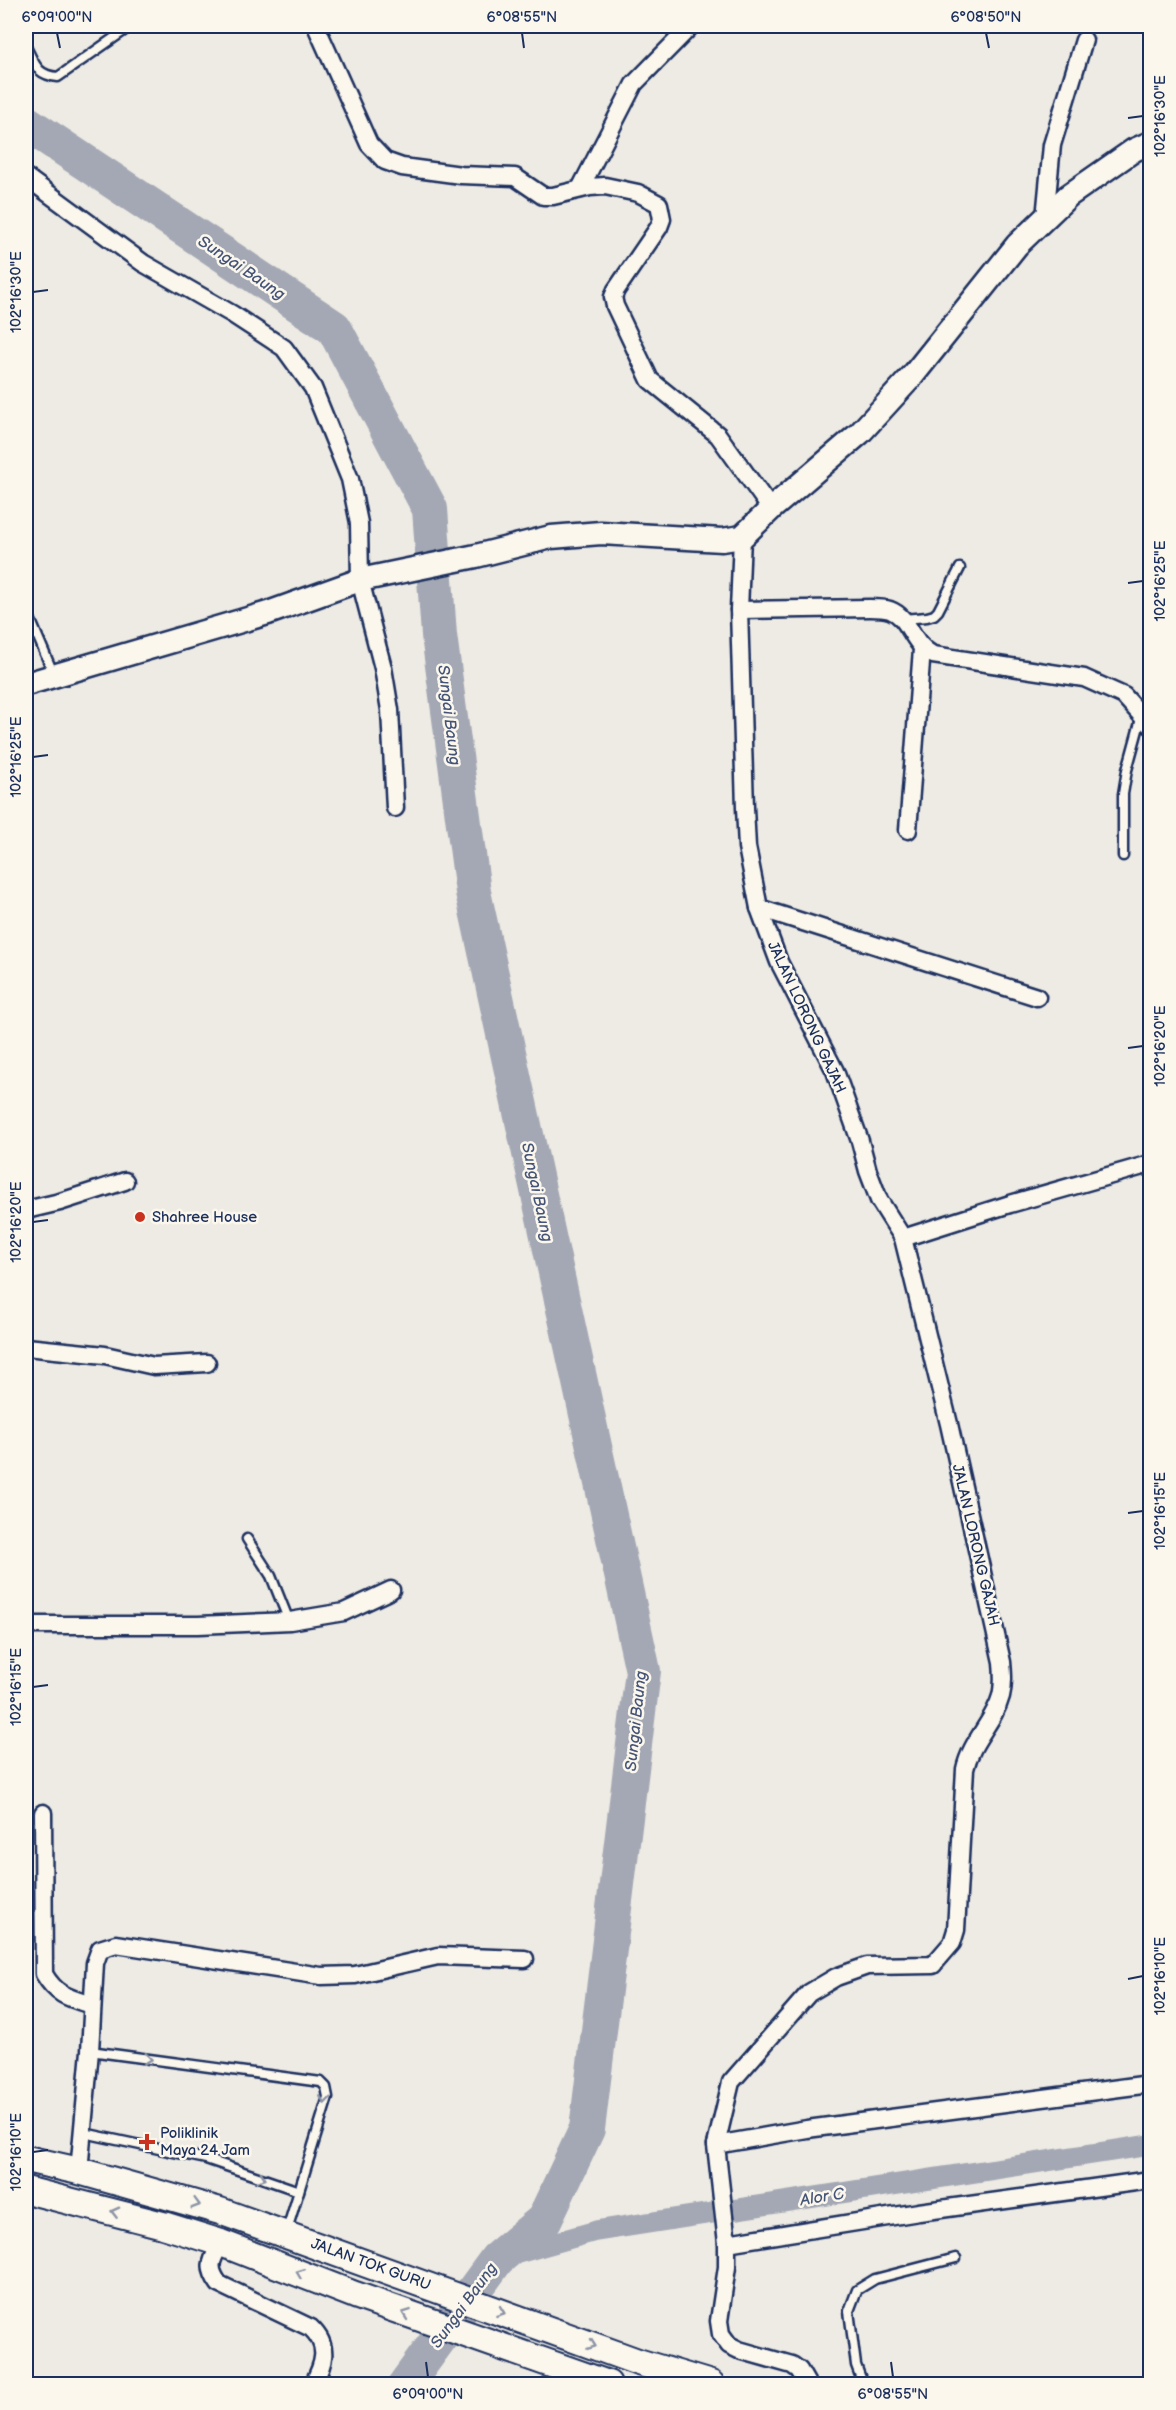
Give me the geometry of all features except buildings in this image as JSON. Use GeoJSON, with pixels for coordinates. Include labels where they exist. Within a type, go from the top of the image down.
{"type":"FeatureCollection","features":[{"type":"Feature","properties":{"kind":"main road","name":"JALAN TOK GURU"},"geometry":{"type":"LineString","coordinates":[[26,2159],[79,2171],[220,2211],[638,2362],[711,2385]]}},
{"type":"Feature","properties":{"kind":"main road"},"geometry":{"type":"LineString","coordinates":[[26,2190],[163,2224],[221,2243],[354,2295],[608,2385]]}},
{"type":"Feature","properties":{"kind":"street"},"geometry":{"type":"LineString","coordinates":[[316,26],[369,144],[385,161],[396,166],[461,175],[515,177],[543,196],[605,186],[638,193],[659,204],[662,219],[659,227],[612,297],[615,306],[650,380],[718,435],[771,509]]}},
{"type":"Feature","properties":{"kind":"street"},"geometry":{"type":"LineString","coordinates":[[580,189],[634,84],[691,26]]}},
{"type":"Feature","properties":{"kind":"street"},"geometry":{"type":"LineString","coordinates":[[1045,218],[1052,145],[1084,40]]}},
{"type":"Feature","properties":{"kind":"street"},"geometry":{"type":"LineString","coordinates":[[26,684],[268,613],[361,579],[476,556],[551,537],[601,533],[722,540],[742,537],[771,509],[860,433],[914,374],[1017,245],[1068,196],[1101,171],[1134,150],[1150,143]]}},
{"type":"Feature","properties":{"kind":"street"},"geometry":{"type":"LineString","coordinates":[[26,177],[143,263],[232,314],[284,348],[313,388],[350,479],[358,523],[361,579],[383,668],[390,710],[395,808]]}},
{"type":"Feature","properties":{"kind":"street","name":"JALAN LORONG GAJAH"},"geometry":{"type":"LineString","coordinates":[[742,537],[739,610],[747,837],[759,908],[779,962],[835,1071],[879,1200],[903,1238],[949,1424],[1002,1662],[1003,1677],[998,1703],[968,1755],[965,1769],[956,1930],[951,1943],[933,1965],[867,1966],[836,1977],[809,1993],[731,2082],[716,2145],[727,2267],[719,2321],[721,2334],[729,2344],[739,2350],[792,2365],[799,2370],[807,2385]]}},
{"type":"Feature","properties":{"kind":"street"},"geometry":{"type":"LineString","coordinates":[[739,610],[870,608],[890,610],[903,619],[921,649],[933,655],[1084,678],[1124,696],[1147,719]]}},
{"type":"Feature","properties":{"kind":"street"},"geometry":{"type":"LineString","coordinates":[[908,830],[921,649]]}},
{"type":"Feature","properties":{"kind":"street"},"geometry":{"type":"LineString","coordinates":[[759,908],[1037,997]]}},
{"type":"Feature","properties":{"kind":"street"},"geometry":{"type":"LineString","coordinates":[[903,1238],[1010,1204],[1150,1164]]}},
{"type":"Feature","properties":{"kind":"street"},"geometry":{"type":"LineString","coordinates":[[26,1210],[60,1202],[125,1181]]}},
{"type":"Feature","properties":{"kind":"street"},"geometry":{"type":"LineString","coordinates":[[26,1347],[105,1355],[143,1365],[207,1363]]}},
{"type":"Feature","properties":{"kind":"street"},"geometry":{"type":"LineString","coordinates":[[26,1624],[198,1625],[290,1621],[344,1612],[391,1590]]}},
{"type":"Feature","properties":{"kind":"street"},"geometry":{"type":"LineString","coordinates":[[43,1813],[44,1974],[52,1988],[66,1997],[92,2006]]}},
{"type":"Feature","properties":{"kind":"street"},"geometry":{"type":"LineString","coordinates":[[79,2171],[84,2133],[95,1963],[100,1949],[116,1944],[321,1976],[355,1975],[438,1956],[525,1959]]}},
{"type":"Feature","properties":{"kind":"street"},"geometry":{"type":"LineString","coordinates":[[716,2145],[807,2129],[1150,2084]]}},
{"type":"Feature","properties":{"kind":"street"},"geometry":{"type":"LineString","coordinates":[[726,2237],[1150,2180]]}},
{"type":"Feature","properties":{"kind":"street"},"geometry":{"type":"LineString","coordinates":[[221,2243],[210,2263],[212,2275],[219,2284],[311,2328],[320,2337],[323,2356],[313,2385]]}},
{"type":"Feature","properties":{"kind":"lane"},"geometry":{"type":"LineString","coordinates":[[26,47],[38,70],[48,76],[58,77],[131,26]]}},
{"type":"Feature","properties":{"kind":"lane"},"geometry":{"type":"LineString","coordinates":[[903,619],[934,615],[960,568]]}},
{"type":"Feature","properties":{"kind":"lane"},"geometry":{"type":"LineString","coordinates":[[26,609],[54,675]]}},
{"type":"Feature","properties":{"kind":"lane"},"geometry":{"type":"LineString","coordinates":[[1123,856],[1123,794],[1127,770],[1147,719]]}},
{"type":"Feature","properties":{"kind":"lane"},"geometry":{"type":"LineString","coordinates":[[247,1539],[274,1581],[290,1621]]}},
{"type":"Feature","properties":{"kind":"lane"},"geometry":{"type":"LineString","coordinates":[[90,2051],[321,2082],[326,2087],[328,2097],[285,2234]]}},
{"type":"Feature","properties":{"kind":"lane"},"geometry":{"type":"LineString","coordinates":[[84,2133],[206,2159],[299,2191]]}},
{"type":"Feature","properties":{"kind":"lane"},"geometry":{"type":"LineString","coordinates":[[863,2385],[856,2365],[849,2311],[856,2290],[874,2279],[956,2258]]}},
{"type":"Feature","properties":{"kind":"waterway","name":"Sungai Baung"},"geometry":{"type":"LineString","coordinates":[[26,123],[334,328],[430,509],[439,635],[473,892],[643,1671],[587,2129],[544,2220],[497,2259],[406,2384]]}},
{"type":"Feature","properties":{"kind":"waterway","name":"Alor C"},"geometry":{"type":"LineString","coordinates":[[497,2259],[596,2231],[1150,2145]]}},
{"type":"Feature","properties":{"kind":"place","name":"Shahree House"},"geometry":{"type":"Point","coordinates":[140,1217]}},
{"type":"Feature","properties":{"kind":"place","name":"Poliklinik Maya 24 Jam"},"geometry":{"type":"Point","coordinates":[147,2142]}}]}
